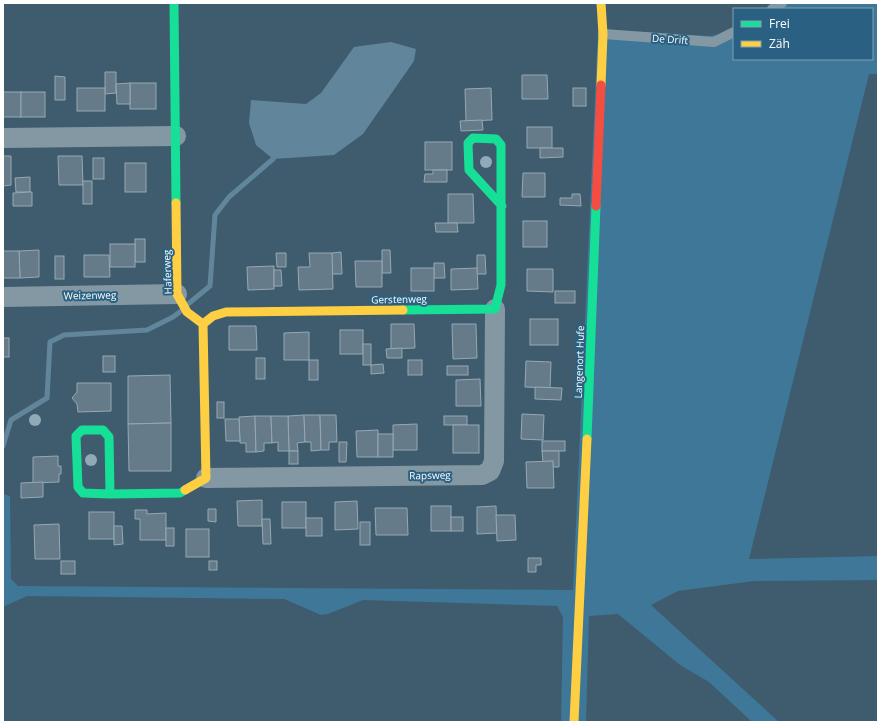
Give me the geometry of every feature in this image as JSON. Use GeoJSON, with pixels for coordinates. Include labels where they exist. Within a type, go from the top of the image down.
{"type":"FeatureCollection","features":[{"type":"Feature","properties":{"kind":"street","name":"Haferweg"},"geometry":{"type":"LineString","coordinates":[[174,3],[177,294],[180,304],[188,315],[203,324]]}},
{"type":"Feature","properties":{"kind":"street","name":"Langenort Hufe"},"geometry":{"type":"LineString","coordinates":[[574,722],[582,563],[603,34],[602,3]]}},
{"type":"Feature","properties":{"kind":"street"},"geometry":{"type":"LineString","coordinates":[[3,138],[176,136]]}},
{"type":"Feature","properties":{"kind":"street"},"geometry":{"type":"LineString","coordinates":[[494,309],[501,285],[502,206],[501,145],[496,139],[473,138],[468,143],[469,170],[502,206]]}},
{"type":"Feature","properties":{"kind":"street","name":"Weizenweg"},"geometry":{"type":"LineString","coordinates":[[3,297],[177,294]]}},
{"type":"Feature","properties":{"kind":"street","name":"Gerstenweg"},"geometry":{"type":"LineString","coordinates":[[203,324],[213,316],[226,312],[494,309]]}},
{"type":"Feature","properties":{"kind":"street","name":"Rapsweg"},"geometry":{"type":"LineString","coordinates":[[206,478],[482,475],[490,471],[494,460],[494,309]]}},
{"type":"Feature","properties":{"kind":"street"},"geometry":{"type":"LineString","coordinates":[[110,494],[109,437],[103,430],[82,430],[76,436],[78,487],[83,493],[110,494],[180,493],[206,478],[203,324]]}},
{"type":"Feature","properties":{"kind":"lane","name":"De Drift"},"geometry":{"type":"LineString","coordinates":[[603,34],[714,42],[733,32]]}},
{"type":"Feature","properties":{"kind":"shaded area"},"geometry":{"type":"Polygon","coordinates":[[[782,3],[878,3],[878,74],[869,74],[749,559],[878,556],[878,580],[754,581],[678,591],[651,605],[779,722],[752,722],[709,682],[680,665],[618,614],[589,616],[586,722],[561,722],[563,617],[557,606],[363,600],[328,614],[321,615],[284,599],[27,596],[3,607],[3,494],[10,496],[11,579],[18,586],[573,590],[598,29],[710,36],[733,31],[733,60],[873,60],[873,8],[774,8],[782,3]]]}},
{"type":"Feature","properties":{"kind":"shaded area"},"geometry":{"type":"Polygon","coordinates":[[[391,42],[416,49],[414,61],[363,134],[334,155],[273,159],[256,145],[249,123],[251,100],[306,104],[321,93],[354,47],[391,42]]]}},
{"type":"Feature","properties":{"kind":"building"},"geometry":{"type":"Polygon","coordinates":[[[105,72],[116,72],[116,93],[105,94],[105,72]]]}},
{"type":"Feature","properties":{"kind":"building"},"geometry":{"type":"Polygon","coordinates":[[[522,75],[547,75],[548,99],[522,99],[522,75]]]}},
{"type":"Feature","properties":{"kind":"building"},"geometry":{"type":"Polygon","coordinates":[[[55,76],[65,77],[65,100],[55,100],[55,76]]]}},
{"type":"Feature","properties":{"kind":"building"},"geometry":{"type":"Polygon","coordinates":[[[130,83],[156,83],[156,109],[130,109],[130,83]]]}},
{"type":"Feature","properties":{"kind":"building"},"geometry":{"type":"Polygon","coordinates":[[[130,83],[130,104],[117,104],[116,84],[130,83]]]}},
{"type":"Feature","properties":{"kind":"building"},"geometry":{"type":"Polygon","coordinates":[[[77,88],[105,88],[105,111],[77,111],[77,88]]]}},
{"type":"Feature","properties":{"kind":"building"},"geometry":{"type":"Polygon","coordinates":[[[491,88],[492,120],[466,121],[465,89],[491,88]]]}},
{"type":"Feature","properties":{"kind":"building"},"geometry":{"type":"Polygon","coordinates":[[[573,88],[586,88],[586,106],[573,106],[573,88]]]}},
{"type":"Feature","properties":{"kind":"building"},"geometry":{"type":"Polygon","coordinates":[[[3,92],[21,92],[21,117],[3,117],[3,92]]]}},
{"type":"Feature","properties":{"kind":"building"},"geometry":{"type":"Polygon","coordinates":[[[21,92],[45,92],[45,117],[21,117],[21,92]]]}},
{"type":"Feature","properties":{"kind":"building"},"geometry":{"type":"Polygon","coordinates":[[[482,120],[483,130],[461,131],[460,121],[482,120]]]}},
{"type":"Feature","properties":{"kind":"building"},"geometry":{"type":"Polygon","coordinates":[[[527,127],[552,127],[552,148],[527,148],[527,127]]]}},
{"type":"Feature","properties":{"kind":"building"},"geometry":{"type":"Polygon","coordinates":[[[425,142],[452,142],[452,170],[425,170],[425,142]]]}},
{"type":"Feature","properties":{"kind":"building"},"geometry":{"type":"Polygon","coordinates":[[[540,148],[563,148],[563,157],[540,158],[540,148]]]}},
{"type":"Feature","properties":{"kind":"building"},"geometry":{"type":"Polygon","coordinates":[[[3,156],[11,156],[11,185],[3,186],[3,156]]]}},
{"type":"Feature","properties":{"kind":"building"},"geometry":{"type":"Polygon","coordinates":[[[58,156],[82,156],[83,185],[59,185],[58,156]]]}},
{"type":"Feature","properties":{"kind":"building"},"geometry":{"type":"Polygon","coordinates":[[[93,158],[104,158],[104,179],[93,179],[93,158]]]}},
{"type":"Feature","properties":{"kind":"building"},"geometry":{"type":"Polygon","coordinates":[[[125,163],[146,163],[146,192],[125,192],[125,163]]]}},
{"type":"Feature","properties":{"kind":"building"},"geometry":{"type":"Polygon","coordinates":[[[433,170],[447,170],[447,182],[424,182],[425,174],[433,174],[433,170]]]}},
{"type":"Feature","properties":{"kind":"building"},"geometry":{"type":"Polygon","coordinates":[[[523,173],[545,173],[545,197],[522,197],[523,173]]]}},
{"type":"Feature","properties":{"kind":"building"},"geometry":{"type":"Polygon","coordinates":[[[30,177],[30,192],[16,192],[15,178],[30,177]]]}},
{"type":"Feature","properties":{"kind":"building"},"geometry":{"type":"Polygon","coordinates":[[[83,181],[92,181],[92,204],[83,204],[83,181]]]}},
{"type":"Feature","properties":{"kind":"building"},"geometry":{"type":"Polygon","coordinates":[[[32,192],[32,206],[13,206],[13,193],[32,192]]]}},
{"type":"Feature","properties":{"kind":"building"},"geometry":{"type":"Polygon","coordinates":[[[448,194],[473,194],[474,223],[448,223],[448,194]]]}},
{"type":"Feature","properties":{"kind":"building"},"geometry":{"type":"Polygon","coordinates":[[[572,194],[580,194],[581,206],[560,205],[560,198],[572,198],[572,194]]]}},
{"type":"Feature","properties":{"kind":"building"},"geometry":{"type":"Polygon","coordinates":[[[523,221],[547,221],[547,247],[523,247],[523,221]]]}},
{"type":"Feature","properties":{"kind":"building"},"geometry":{"type":"Polygon","coordinates":[[[435,223],[457,223],[458,232],[436,232],[435,223]]]}},
{"type":"Feature","properties":{"kind":"building"},"geometry":{"type":"Polygon","coordinates":[[[135,239],[145,239],[145,262],[135,262],[135,239]]]}},
{"type":"Feature","properties":{"kind":"building"},"geometry":{"type":"Polygon","coordinates":[[[110,244],[135,244],[135,267],[110,267],[110,244]]]}},
{"type":"Feature","properties":{"kind":"building"},"geometry":{"type":"Polygon","coordinates":[[[39,250],[39,277],[20,278],[19,251],[39,250]]]}},
{"type":"Feature","properties":{"kind":"building"},"geometry":{"type":"Polygon","coordinates":[[[382,250],[390,250],[391,273],[382,273],[382,250]]]}},
{"type":"Feature","properties":{"kind":"building"},"geometry":{"type":"Polygon","coordinates":[[[3,251],[19,251],[20,278],[3,278],[3,251]]]}},
{"type":"Feature","properties":{"kind":"building"},"geometry":{"type":"Polygon","coordinates":[[[341,252],[342,274],[332,274],[332,253],[341,252]]]}},
{"type":"Feature","properties":{"kind":"building"},"geometry":{"type":"Polygon","coordinates":[[[276,253],[286,253],[286,267],[277,267],[276,253]]]}},
{"type":"Feature","properties":{"kind":"building"},"geometry":{"type":"Polygon","coordinates":[[[309,253],[332,253],[333,289],[299,290],[298,267],[310,267],[309,253]]]}},
{"type":"Feature","properties":{"kind":"building"},"geometry":{"type":"Polygon","coordinates":[[[84,255],[109,255],[110,277],[84,277],[84,255]]]}},
{"type":"Feature","properties":{"kind":"building"},"geometry":{"type":"Polygon","coordinates":[[[477,255],[485,255],[486,274],[477,274],[477,255]]]}},
{"type":"Feature","properties":{"kind":"building"},"geometry":{"type":"Polygon","coordinates":[[[55,256],[64,256],[64,279],[55,279],[55,256]]]}},
{"type":"Feature","properties":{"kind":"building"},"geometry":{"type":"Polygon","coordinates":[[[355,261],[382,261],[382,287],[356,287],[355,261]]]}},
{"type":"Feature","properties":{"kind":"building"},"geometry":{"type":"Polygon","coordinates":[[[434,263],[444,263],[445,278],[434,278],[434,263]]]}},
{"type":"Feature","properties":{"kind":"building"},"geometry":{"type":"Polygon","coordinates":[[[274,266],[274,289],[248,290],[247,267],[274,266]]]}},
{"type":"Feature","properties":{"kind":"building"},"geometry":{"type":"Polygon","coordinates":[[[411,268],[434,268],[434,291],[411,291],[411,268]]]}},
{"type":"Feature","properties":{"kind":"building"},"geometry":{"type":"Polygon","coordinates":[[[477,268],[478,289],[451,290],[451,269],[477,268]]]}},
{"type":"Feature","properties":{"kind":"building"},"geometry":{"type":"Polygon","coordinates":[[[527,269],[553,269],[553,292],[527,291],[527,269]]]}},
{"type":"Feature","properties":{"kind":"building"},"geometry":{"type":"Polygon","coordinates":[[[274,270],[281,270],[282,286],[274,286],[274,270]]]}},
{"type":"Feature","properties":{"kind":"building"},"geometry":{"type":"Polygon","coordinates":[[[555,291],[575,291],[575,303],[555,303],[555,291]]]}},
{"type":"Feature","properties":{"kind":"building"},"geometry":{"type":"Polygon","coordinates":[[[530,319],[558,319],[558,345],[530,345],[530,319]]]}},
{"type":"Feature","properties":{"kind":"building"},"geometry":{"type":"Polygon","coordinates":[[[391,324],[414,324],[415,348],[391,349],[391,324]]]}},
{"type":"Feature","properties":{"kind":"building"},"geometry":{"type":"Polygon","coordinates":[[[452,324],[476,324],[477,358],[453,359],[452,324]]]}},
{"type":"Feature","properties":{"kind":"building"},"geometry":{"type":"Polygon","coordinates":[[[229,326],[256,326],[257,350],[229,350],[229,326]]]}},
{"type":"Feature","properties":{"kind":"building"},"geometry":{"type":"Polygon","coordinates":[[[340,330],[363,330],[363,354],[340,354],[340,330]]]}},
{"type":"Feature","properties":{"kind":"building"},"geometry":{"type":"Polygon","coordinates":[[[309,332],[309,360],[284,360],[284,333],[309,332]]]}},
{"type":"Feature","properties":{"kind":"building"},"geometry":{"type":"Polygon","coordinates":[[[3,338],[9,338],[9,357],[3,357],[3,338]]]}},
{"type":"Feature","properties":{"kind":"building"},"geometry":{"type":"Polygon","coordinates":[[[363,344],[371,344],[371,365],[363,365],[363,344]]]}},
{"type":"Feature","properties":{"kind":"building"},"geometry":{"type":"Polygon","coordinates":[[[402,348],[402,358],[387,358],[386,349],[402,348]]]}},
{"type":"Feature","properties":{"kind":"building"},"geometry":{"type":"Polygon","coordinates":[[[103,356],[115,356],[115,372],[103,372],[103,356]]]}},
{"type":"Feature","properties":{"kind":"building"},"geometry":{"type":"Polygon","coordinates":[[[256,358],[265,358],[265,379],[256,379],[256,358]]]}},
{"type":"Feature","properties":{"kind":"building"},"geometry":{"type":"Polygon","coordinates":[[[309,360],[318,360],[318,380],[309,380],[309,360]]]}},
{"type":"Feature","properties":{"kind":"building"},"geometry":{"type":"Polygon","coordinates":[[[408,360],[422,360],[422,375],[408,375],[408,360]]]}},
{"type":"Feature","properties":{"kind":"building"},"geometry":{"type":"Polygon","coordinates":[[[526,361],[551,362],[550,388],[525,387],[526,361]]]}},
{"type":"Feature","properties":{"kind":"building"},"geometry":{"type":"Polygon","coordinates":[[[383,364],[384,373],[371,374],[371,365],[383,364]]]}},
{"type":"Feature","properties":{"kind":"building"},"geometry":{"type":"Polygon","coordinates":[[[447,366],[468,366],[468,375],[447,375],[447,366]]]}},
{"type":"Feature","properties":{"kind":"building"},"geometry":{"type":"Polygon","coordinates":[[[170,375],[171,423],[128,424],[128,376],[170,375]]]}},
{"type":"Feature","properties":{"kind":"building"},"geometry":{"type":"Polygon","coordinates":[[[480,379],[481,406],[456,406],[456,380],[480,379]]]}},
{"type":"Feature","properties":{"kind":"building"},"geometry":{"type":"Polygon","coordinates":[[[77,383],[111,383],[111,411],[78,412],[77,404],[72,398],[77,392],[77,383]]]}},
{"type":"Feature","properties":{"kind":"building"},"geometry":{"type":"Polygon","coordinates":[[[535,387],[562,388],[561,400],[535,399],[535,387]]]}},
{"type":"Feature","properties":{"kind":"building"},"geometry":{"type":"Polygon","coordinates":[[[217,402],[224,402],[224,418],[217,418],[217,402]]]}},
{"type":"Feature","properties":{"kind":"building"},"geometry":{"type":"Polygon","coordinates":[[[522,414],[544,415],[543,440],[521,439],[522,414]]]}},
{"type":"Feature","properties":{"kind":"building"},"geometry":{"type":"Polygon","coordinates":[[[304,415],[305,442],[297,443],[298,451],[289,451],[288,416],[304,415]]]}},
{"type":"Feature","properties":{"kind":"building"},"geometry":{"type":"Polygon","coordinates":[[[304,415],[320,415],[321,450],[311,451],[311,442],[305,442],[304,415]]]}},
{"type":"Feature","properties":{"kind":"building"},"geometry":{"type":"Polygon","coordinates":[[[320,415],[336,415],[337,442],[329,442],[329,450],[321,450],[320,415]]]}},
{"type":"Feature","properties":{"kind":"building"},"geometry":{"type":"Polygon","coordinates":[[[255,416],[256,452],[246,452],[246,443],[240,443],[239,417],[255,416]]]}},
{"type":"Feature","properties":{"kind":"building"},"geometry":{"type":"Polygon","coordinates":[[[255,416],[271,416],[272,443],[264,443],[264,451],[256,452],[255,416]]]}},
{"type":"Feature","properties":{"kind":"building"},"geometry":{"type":"Polygon","coordinates":[[[271,416],[288,416],[289,451],[278,451],[278,442],[272,443],[271,416]]]}},
{"type":"Feature","properties":{"kind":"building"},"geometry":{"type":"Polygon","coordinates":[[[444,416],[467,416],[467,425],[444,425],[444,416]]]}},
{"type":"Feature","properties":{"kind":"building"},"geometry":{"type":"Polygon","coordinates":[[[225,419],[239,419],[240,441],[226,441],[225,419]]]}},
{"type":"Feature","properties":{"kind":"building"},"geometry":{"type":"Polygon","coordinates":[[[171,423],[171,471],[129,471],[128,424],[171,423]]]}},
{"type":"Feature","properties":{"kind":"building"},"geometry":{"type":"Polygon","coordinates":[[[417,424],[417,450],[393,450],[393,425],[417,424]]]}},
{"type":"Feature","properties":{"kind":"building"},"geometry":{"type":"Polygon","coordinates":[[[453,425],[479,425],[479,453],[453,453],[453,425]]]}},
{"type":"Feature","properties":{"kind":"building"},"geometry":{"type":"Polygon","coordinates":[[[378,430],[378,457],[357,457],[356,431],[378,430]]]}},
{"type":"Feature","properties":{"kind":"building"},"geometry":{"type":"Polygon","coordinates":[[[378,434],[393,434],[393,457],[378,457],[378,434]]]}},
{"type":"Feature","properties":{"kind":"building"},"geometry":{"type":"Polygon","coordinates":[[[542,441],[565,441],[565,451],[542,451],[542,441]]]}},
{"type":"Feature","properties":{"kind":"building"},"geometry":{"type":"Polygon","coordinates":[[[339,442],[347,442],[346,462],[339,462],[339,442]]]}},
{"type":"Feature","properties":{"kind":"building"},"geometry":{"type":"Polygon","coordinates":[[[289,451],[298,451],[298,464],[289,464],[289,451]]]}},
{"type":"Feature","properties":{"kind":"building"},"geometry":{"type":"Polygon","coordinates":[[[542,451],[559,451],[559,467],[553,467],[553,461],[543,462],[542,451]]]}},
{"type":"Feature","properties":{"kind":"building"},"geometry":{"type":"Polygon","coordinates":[[[58,456],[58,466],[61,466],[59,482],[33,483],[33,457],[58,456]]]}},
{"type":"Feature","properties":{"kind":"building"},"geometry":{"type":"Polygon","coordinates":[[[553,461],[554,488],[527,488],[526,462],[553,461]]]}},
{"type":"Feature","properties":{"kind":"building"},"geometry":{"type":"Polygon","coordinates":[[[43,482],[43,497],[21,498],[21,483],[43,482]]]}},
{"type":"Feature","properties":{"kind":"building"},"geometry":{"type":"Polygon","coordinates":[[[262,500],[262,526],[238,526],[237,501],[262,500]]]}},
{"type":"Feature","properties":{"kind":"building"},"geometry":{"type":"Polygon","coordinates":[[[357,501],[358,529],[335,530],[335,502],[357,501]]]}},
{"type":"Feature","properties":{"kind":"building"},"geometry":{"type":"Polygon","coordinates":[[[282,502],[306,502],[306,528],[282,528],[282,502]]]}},
{"type":"Feature","properties":{"kind":"building"},"geometry":{"type":"Polygon","coordinates":[[[431,506],[451,506],[451,531],[431,531],[431,506]]]}},
{"type":"Feature","properties":{"kind":"building"},"geometry":{"type":"Polygon","coordinates":[[[496,506],[497,533],[477,534],[477,507],[496,506]]]}},
{"type":"Feature","properties":{"kind":"building"},"geometry":{"type":"Polygon","coordinates":[[[375,508],[407,508],[408,535],[376,535],[375,508]]]}},
{"type":"Feature","properties":{"kind":"building"},"geometry":{"type":"Polygon","coordinates":[[[208,509],[216,509],[216,522],[208,521],[208,509]]]}},
{"type":"Feature","properties":{"kind":"building"},"geometry":{"type":"Polygon","coordinates":[[[135,510],[147,510],[147,514],[166,513],[166,540],[140,540],[140,519],[135,519],[135,510]]]}},
{"type":"Feature","properties":{"kind":"building"},"geometry":{"type":"Polygon","coordinates":[[[89,512],[114,512],[114,539],[89,539],[89,512]]]}},
{"type":"Feature","properties":{"kind":"building"},"geometry":{"type":"Polygon","coordinates":[[[496,515],[515,515],[516,540],[497,541],[496,515]]]}},
{"type":"Feature","properties":{"kind":"building"},"geometry":{"type":"Polygon","coordinates":[[[451,517],[463,517],[463,531],[451,531],[451,517]]]}},
{"type":"Feature","properties":{"kind":"building"},"geometry":{"type":"Polygon","coordinates":[[[306,518],[322,518],[322,536],[306,536],[306,518]]]}},
{"type":"Feature","properties":{"kind":"building"},"geometry":{"type":"Polygon","coordinates":[[[262,519],[270,519],[271,544],[263,544],[262,519]]]}},
{"type":"Feature","properties":{"kind":"building"},"geometry":{"type":"Polygon","coordinates":[[[360,522],[370,522],[370,545],[360,545],[360,522]]]}},
{"type":"Feature","properties":{"kind":"building"},"geometry":{"type":"Polygon","coordinates":[[[59,524],[60,559],[35,559],[34,525],[59,524]]]}},
{"type":"Feature","properties":{"kind":"building"},"geometry":{"type":"Polygon","coordinates":[[[114,526],[122,526],[123,544],[114,545],[114,526]]]}},
{"type":"Feature","properties":{"kind":"building"},"geometry":{"type":"Polygon","coordinates":[[[166,528],[174,528],[174,546],[166,546],[166,528]]]}},
{"type":"Feature","properties":{"kind":"building"},"geometry":{"type":"Polygon","coordinates":[[[186,529],[209,529],[209,557],[186,557],[186,529]]]}},
{"type":"Feature","properties":{"kind":"building"},"geometry":{"type":"Polygon","coordinates":[[[528,558],[541,558],[541,565],[536,565],[536,572],[528,572],[528,558]]]}},
{"type":"Feature","properties":{"kind":"building"},"geometry":{"type":"Polygon","coordinates":[[[61,561],[75,561],[75,574],[61,574],[61,561]]]}},
{"type":"Feature","properties":{"kind":"building"},"geometry":{"type":"Polygon","coordinates":[[[209,561],[217,561],[217,570],[209,570],[209,561]]]}},
{"type":"Feature","properties":{"kind":"waterway"},"geometry":{"type":"LineString","coordinates":[[188,304],[210,286],[215,215],[229,197],[273,159]]}},
{"type":"Feature","properties":{"kind":"waterway"},"geometry":{"type":"LineString","coordinates":[[3,446],[11,420],[47,398],[50,342],[64,335],[147,330],[173,317],[181,311]]}},
{"type":"Feature","properties":{"kind":"traffic: fast"},"geometry":{"type":"LineString","coordinates":[[174,3],[176,203]]}},
{"type":"Feature","properties":{"kind":"traffic: fast"},"geometry":{"type":"LineString","coordinates":[[403,310],[495,309],[501,285],[501,145],[496,139],[473,138],[468,143],[469,170],[502,206]]}},
{"type":"Feature","properties":{"kind":"traffic: fast"},"geometry":{"type":"LineString","coordinates":[[587,439],[596,206]]}},
{"type":"Feature","properties":{"kind":"traffic: fast"},"geometry":{"type":"LineString","coordinates":[[110,494],[83,493],[78,487],[76,436],[82,430],[103,430],[109,437],[110,494],[180,493],[185,490]]}},
{"type":"Feature","properties":{"kind":"traffic: slow"},"geometry":{"type":"LineString","coordinates":[[601,3],[603,34],[601,85]]}},
{"type":"Feature","properties":{"kind":"traffic: slow"},"geometry":{"type":"LineString","coordinates":[[176,203],[177,294],[187,312],[203,324],[206,478],[185,490]]}},
{"type":"Feature","properties":{"kind":"traffic: slow"},"geometry":{"type":"LineString","coordinates":[[203,324],[213,316],[226,312],[403,310]]}},
{"type":"Feature","properties":{"kind":"traffic: slow"},"geometry":{"type":"LineString","coordinates":[[574,722],[587,439]]}},
{"type":"Feature","properties":{"kind":"traffic: jam"},"geometry":{"type":"LineString","coordinates":[[596,206],[601,85]]}}]}
